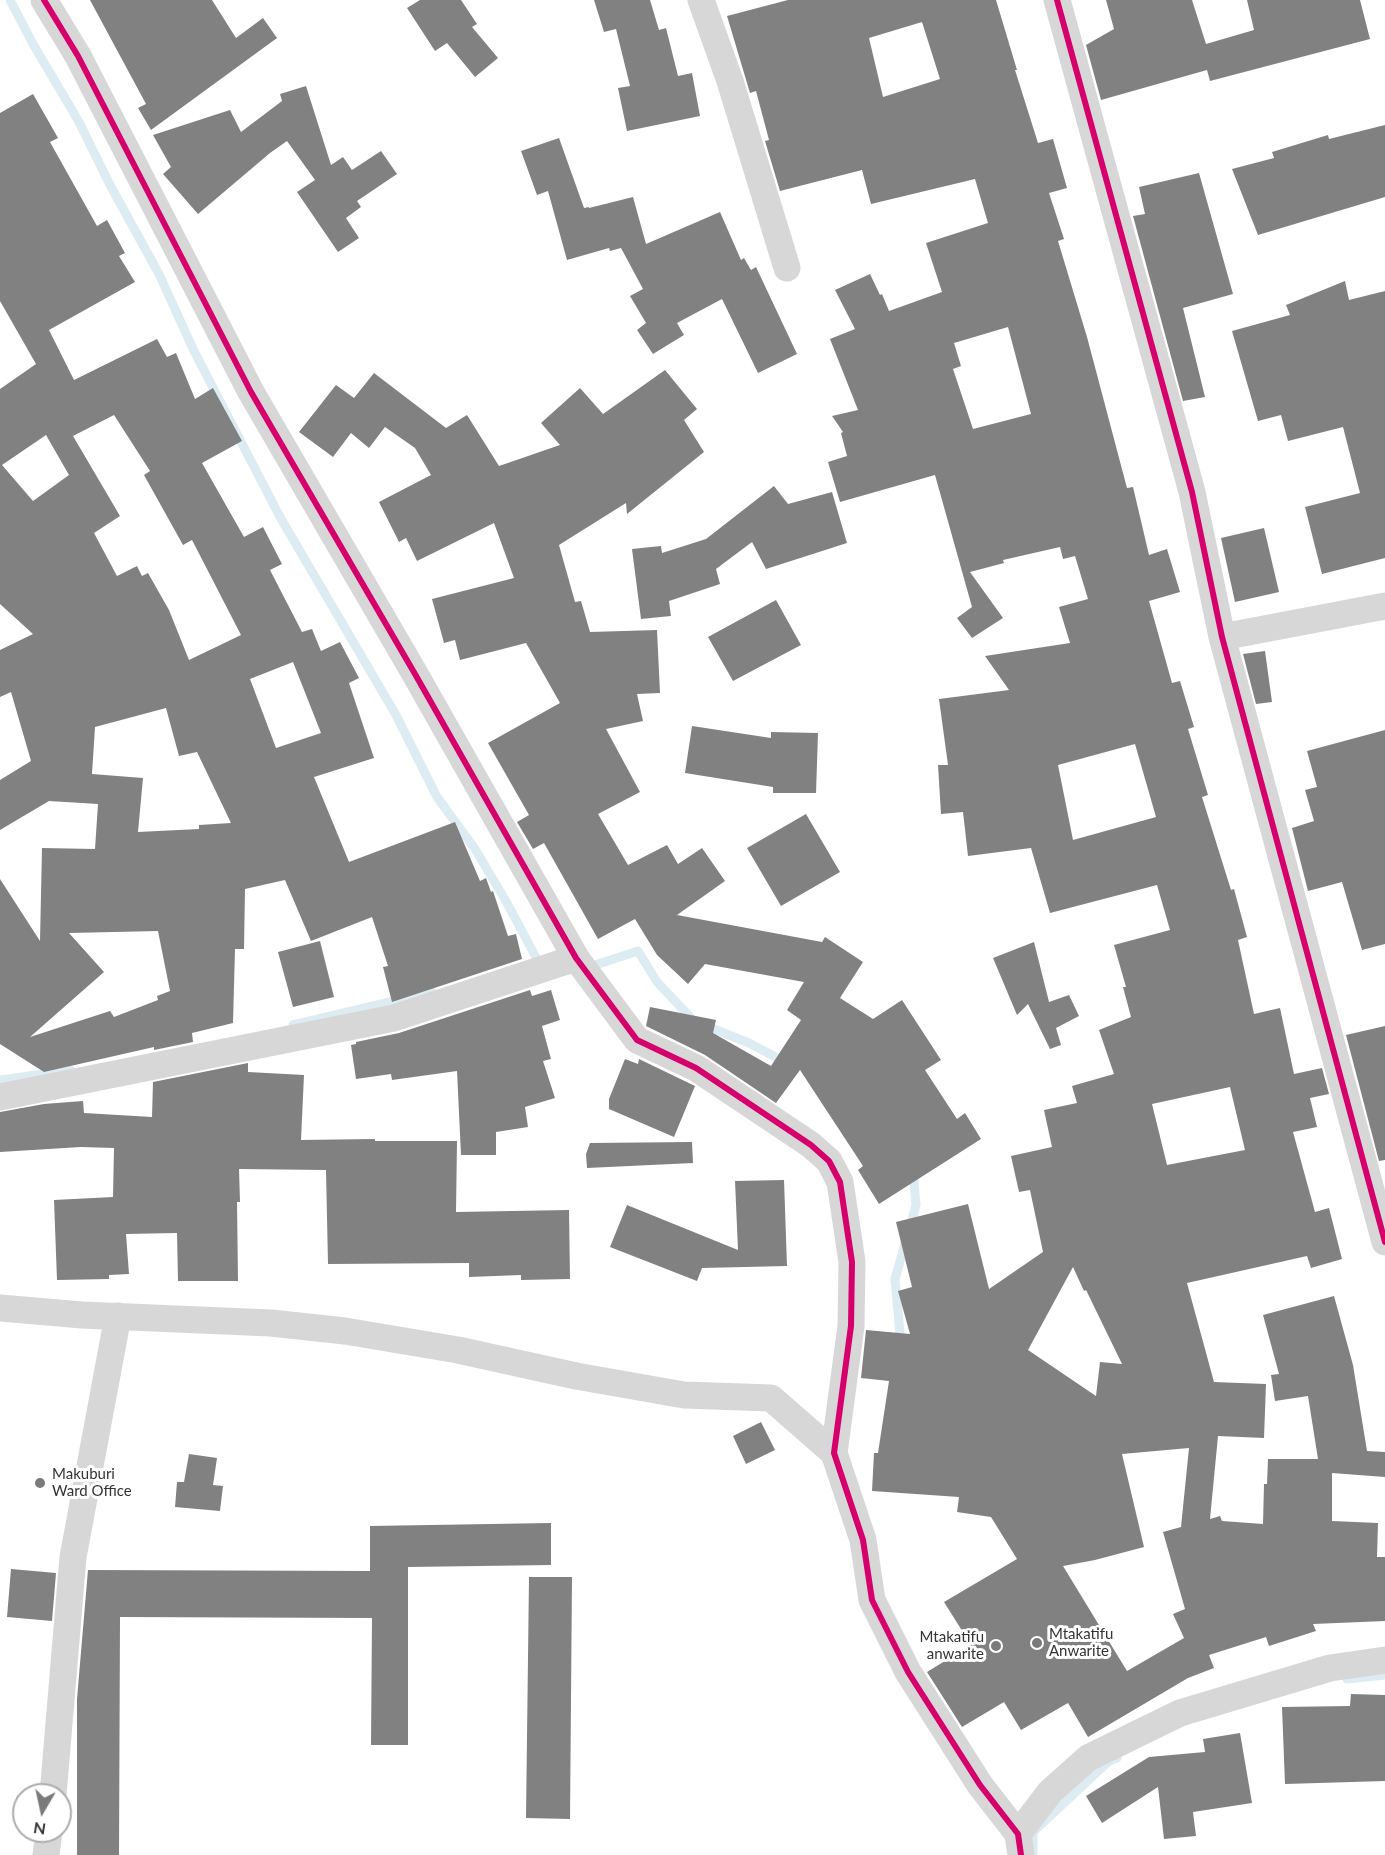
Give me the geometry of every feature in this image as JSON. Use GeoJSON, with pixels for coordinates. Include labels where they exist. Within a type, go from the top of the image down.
{"type":"FeatureCollection","features":[{"type":"Feature","properties":{"kind":"street"},"geometry":{"type":"LineString","coordinates":[[44,0],[78,56],[251,392],[416,674],[576,958],[637,1040],[696,1068],[811,1144],[829,1161],[840,1182],[852,1262],[851,1326],[834,1453],[863,1540],[872,1600],[908,1672],[1020,1844],[1050,1792],[1088,1758],[1179,1713],[1330,1668],[1385,1660]]}},
{"type":"Feature","properties":{"kind":"street"},"geometry":{"type":"LineString","coordinates":[[701,0],[730,81],[788,268]]}},
{"type":"Feature","properties":{"kind":"street"},"geometry":{"type":"LineString","coordinates":[[1057,0],[1192,492],[1222,637],[1385,1242]]}},
{"type":"Feature","properties":{"kind":"street"},"geometry":{"type":"LineString","coordinates":[[1222,637],[1385,606]]}},
{"type":"Feature","properties":{"kind":"street"},"geometry":{"type":"LineString","coordinates":[[0,1097],[394,1018],[576,958]]}},
{"type":"Feature","properties":{"kind":"street"},"geometry":{"type":"LineString","coordinates":[[0,1308],[82,1315],[271,1323],[345,1331],[458,1350],[576,1376],[684,1395],[771,1398],[834,1453]]}},
{"type":"Feature","properties":{"kind":"street"},"geometry":{"type":"LineString","coordinates":[[54,1783],[73,1557],[118,1316]]}},
{"type":"Feature","properties":{"kind":"building"},"geometry":{"type":"Polygon","coordinates":[[[90,0],[212,0],[236,38],[263,18],[277,38],[151,130],[138,108],[146,104],[90,0]]]}},
{"type":"Feature","properties":{"kind":"building"},"geometry":{"type":"Polygon","coordinates":[[[420,0],[461,0],[477,24],[472,27],[498,58],[475,77],[447,43],[435,51],[407,8],[420,0]]]}},
{"type":"Feature","properties":{"kind":"building"},"geometry":{"type":"Polygon","coordinates":[[[594,0],[650,0],[659,30],[666,28],[678,76],[692,73],[700,116],[627,131],[618,88],[630,86],[616,29],[604,32],[594,0]]]}},
{"type":"Feature","properties":{"kind":"building"},"geometry":{"type":"Polygon","coordinates":[[[788,0],[996,0],[1038,143],[1053,139],[1067,188],[1049,193],[1064,239],[1058,241],[1087,337],[1127,488],[1133,487],[1149,555],[1167,549],[1180,592],[1149,601],[1172,683],[1180,681],[1194,727],[1188,729],[1208,795],[1202,797],[1231,890],[1234,889],[1247,937],[1238,940],[1254,1014],[1280,1008],[1294,1074],[1322,1068],[1329,1094],[1310,1098],[1317,1127],[1293,1132],[1315,1212],[1329,1208],[1342,1259],[1311,1268],[1307,1256],[1187,1283],[1214,1382],[1266,1384],[1264,1438],[1218,1436],[1210,1519],[1220,1516],[1222,1521],[1263,1524],[1264,1484],[1267,1484],[1268,1459],[1318,1459],[1308,1396],[1275,1401],[1271,1375],[1279,1374],[1263,1315],[1334,1296],[1353,1365],[1367,1451],[1385,1452],[1385,1477],[1332,1473],[1332,1521],[1378,1523],[1377,1557],[1385,1557],[1385,1621],[1313,1624],[1316,1631],[1269,1646],[1266,1637],[1209,1655],[1214,1668],[1188,1678],[1088,1737],[1068,1703],[1021,1730],[1004,1702],[962,1727],[927,1672],[971,1645],[944,1602],[1017,1559],[991,1517],[957,1512],[959,1497],[872,1491],[874,1453],[878,1453],[889,1381],[861,1378],[866,1330],[910,1334],[898,1291],[912,1287],[896,1222],[968,1204],[989,1289],[1043,1252],[1030,1190],[1019,1192],[1011,1156],[1052,1147],[1044,1110],[1077,1103],[1072,1086],[1114,1074],[1099,1030],[1131,1017],[1123,987],[1126,987],[1114,945],[1170,930],[1157,885],[1050,913],[1031,848],[968,856],[963,812],[941,814],[938,765],[948,765],[939,699],[1009,690],[985,656],[1070,643],[1059,607],[1088,599],[1075,556],[1063,559],[1060,547],[1003,560],[1004,563],[970,572],[1003,618],[972,638],[957,618],[972,607],[935,475],[840,502],[828,462],[847,456],[841,433],[843,432],[832,416],[858,410],[830,339],[855,329],[835,290],[870,274],[889,311],[942,292],[926,243],[988,223],[975,179],[871,204],[862,170],[780,191],[765,141],[769,140],[756,91],[750,93],[727,16],[788,0]],[[922,22],[869,38],[883,97],[940,79],[922,22]],[[1008,327],[954,343],[961,366],[953,369],[973,429],[1031,414],[1008,327]],[[1135,744],[1058,765],[1073,840],[1156,817],[1135,744]],[[1230,1087],[1152,1104],[1167,1165],[1245,1150],[1230,1087]],[[1073,1267],[1028,1350],[1096,1396],[1100,1362],[1122,1364],[1073,1267]],[[1189,1448],[1122,1454],[1144,1547],[1063,1566],[1127,1671],[1184,1638],[1173,1614],[1185,1609],[1163,1532],[1181,1527],[1189,1448]]]}},
{"type":"Feature","properties":{"kind":"building"},"geometry":{"type":"Polygon","coordinates":[[[1106,0],[1192,0],[1206,44],[1254,30],[1247,0],[1360,0],[1370,39],[1210,81],[1207,70],[1101,100],[1086,45],[1114,29],[1106,0]]]}},
{"type":"Feature","properties":{"kind":"building"},"geometry":{"type":"Polygon","coordinates":[[[306,86],[331,165],[343,157],[352,170],[381,151],[397,174],[357,201],[361,207],[346,218],[359,238],[338,252],[297,192],[315,180],[287,141],[198,214],[163,174],[171,167],[153,135],[230,110],[241,132],[282,101],[280,94],[306,86]]]}},
{"type":"Feature","properties":{"kind":"building"},"geometry":{"type":"Polygon","coordinates":[[[33,94],[58,138],[50,142],[97,226],[107,220],[125,253],[119,256],[135,282],[49,330],[74,380],[157,339],[167,357],[176,353],[195,399],[213,388],[242,441],[202,463],[244,537],[263,527],[282,564],[270,570],[302,632],[312,629],[321,651],[340,642],[359,678],[349,683],[374,758],[314,777],[349,862],[455,822],[480,881],[486,878],[491,892],[493,891],[508,936],[516,934],[522,959],[392,1002],[383,967],[388,966],[372,917],[311,941],[285,880],[245,889],[244,949],[235,949],[233,1023],[192,1033],[193,1042],[154,1050],[154,1047],[44,1072],[0,1044],[0,879],[40,941],[42,848],[95,849],[98,804],[49,801],[0,830],[0,780],[31,761],[11,692],[0,697],[0,650],[33,634],[0,604],[0,389],[36,364],[0,301],[0,113],[33,94]],[[114,415],[73,436],[120,516],[94,533],[117,576],[137,566],[142,576],[148,573],[169,610],[189,660],[241,635],[192,540],[183,545],[144,475],[150,471],[114,415]],[[46,435],[2,465],[33,501],[69,475],[46,435]],[[293,662],[250,679],[276,748],[321,733],[293,662]],[[166,708],[95,727],[92,774],[143,778],[138,832],[199,829],[199,825],[231,823],[197,752],[179,756],[166,708]],[[158,931],[69,933],[104,972],[30,1037],[110,1011],[114,1017],[158,1000],[157,996],[170,991],[158,931]]]}},
{"type":"Feature","properties":{"kind":"building"},"geometry":{"type":"Polygon","coordinates":[[[1385,125],[1385,197],[1258,235],[1232,169],[1274,158],[1272,152],[1328,135],[1329,139],[1385,125]]]}},
{"type":"Feature","properties":{"kind":"building"},"geometry":{"type":"Polygon","coordinates":[[[559,138],[584,208],[633,197],[646,244],[720,212],[741,260],[744,258],[751,270],[756,267],[797,354],[758,373],[722,299],[677,323],[684,335],[653,354],[637,330],[646,323],[630,296],[643,289],[621,248],[610,251],[609,248],[567,260],[548,191],[537,195],[521,151],[559,138]]]}},
{"type":"Feature","properties":{"kind":"building"},"geometry":{"type":"Polygon","coordinates":[[[1199,173],[1233,294],[1183,308],[1205,397],[1183,401],[1133,216],[1145,214],[1139,187],[1199,173]]]}},
{"type":"Feature","properties":{"kind":"building"},"geometry":{"type":"Polygon","coordinates":[[[1345,281],[1349,300],[1385,291],[1385,558],[1322,574],[1305,507],[1360,493],[1343,427],[1288,441],[1281,415],[1258,421],[1232,331],[1290,315],[1286,305],[1345,281]]]}},
{"type":"Feature","properties":{"kind":"building"},"geometry":{"type":"Polygon","coordinates":[[[665,370],[697,409],[684,420],[704,452],[627,514],[626,503],[559,545],[575,602],[581,601],[590,632],[657,630],[660,693],[637,694],[643,721],[606,729],[640,792],[598,814],[628,865],[667,845],[678,864],[702,848],[725,881],[677,915],[822,942],[825,937],[863,962],[840,998],[873,1019],[902,1000],[941,1060],[925,1070],[957,1119],[965,1113],[981,1139],[879,1204],[858,1170],[863,1166],[800,1070],[776,1103],[705,1055],[646,1026],[650,1007],[716,1020],[713,1033],[771,1066],[801,1020],[787,1010],[804,982],[705,964],[688,984],[657,955],[635,919],[598,939],[544,843],[533,849],[517,822],[529,815],[488,743],[560,703],[526,643],[460,660],[455,640],[444,643],[432,599],[514,578],[494,523],[417,561],[406,538],[399,542],[379,502],[431,475],[415,448],[385,427],[369,448],[351,433],[333,457],[299,432],[336,385],[354,398],[374,373],[446,428],[467,415],[499,466],[560,445],[541,423],[580,388],[603,414],[665,370]]]}},
{"type":"Feature","properties":{"kind":"building"},"geometry":{"type":"Polygon","coordinates":[[[774,486],[788,504],[832,492],[847,543],[766,569],[752,542],[716,569],[720,584],[669,601],[671,616],[641,619],[632,549],[661,546],[662,553],[706,539],[774,486]]]}},
{"type":"Feature","properties":{"kind":"building"},"geometry":{"type":"Polygon","coordinates":[[[1264,528],[1279,592],[1235,602],[1221,538],[1264,528]]]}},
{"type":"Feature","properties":{"kind":"building"},"geometry":{"type":"Polygon","coordinates":[[[776,600],[801,645],[733,681],[708,637],[776,600]]]}},
{"type":"Feature","properties":{"kind":"building"},"geometry":{"type":"Polygon","coordinates":[[[1265,651],[1272,702],[1256,704],[1243,654],[1265,651]]]}},
{"type":"Feature","properties":{"kind":"building"},"geometry":{"type":"Polygon","coordinates":[[[692,726],[771,738],[771,732],[818,733],[816,793],[773,793],[773,787],[685,773],[692,726]]]}},
{"type":"Feature","properties":{"kind":"building"},"geometry":{"type":"Polygon","coordinates":[[[1385,730],[1385,944],[1362,950],[1342,882],[1308,891],[1292,828],[1314,821],[1305,790],[1317,787],[1307,751],[1385,730]]]}},
{"type":"Feature","properties":{"kind":"building"},"geometry":{"type":"Polygon","coordinates":[[[806,814],[840,872],[781,906],[747,848],[806,814]]]}},
{"type":"Feature","properties":{"kind":"building"},"geometry":{"type":"Polygon","coordinates":[[[320,941],[334,997],[293,1007],[278,952],[320,941]]]}},
{"type":"Feature","properties":{"kind":"building"},"geometry":{"type":"Polygon","coordinates":[[[1034,942],[1049,1002],[1069,995],[1079,1016],[1056,1028],[1061,1045],[1050,1049],[1028,1004],[1017,1015],[993,958],[1034,942]]]}},
{"type":"Feature","properties":{"kind":"building"},"geometry":{"type":"Polygon","coordinates":[[[530,990],[532,996],[551,990],[560,1020],[542,1026],[551,1059],[543,1061],[555,1098],[525,1107],[528,1127],[496,1132],[496,1155],[461,1155],[457,1071],[392,1080],[391,1074],[356,1079],[351,1045],[356,1042],[399,1033],[530,990]]]}},
{"type":"Feature","properties":{"kind":"building"},"geometry":{"type":"Polygon","coordinates":[[[1385,1026],[1385,1160],[1379,1161],[1346,1035],[1385,1026]]]}},
{"type":"Feature","properties":{"kind":"building"},"geometry":{"type":"Polygon","coordinates":[[[625,1059],[638,1064],[639,1059],[695,1086],[674,1137],[609,1109],[609,1099],[625,1059]]]}},
{"type":"Feature","properties":{"kind":"building"},"geometry":{"type":"Polygon","coordinates":[[[248,1063],[248,1072],[304,1075],[301,1140],[457,1141],[456,1212],[569,1210],[570,1279],[521,1280],[521,1275],[469,1277],[469,1263],[328,1264],[326,1170],[239,1169],[238,1281],[178,1281],[177,1233],[126,1234],[129,1274],[109,1275],[109,1279],[57,1280],[54,1200],[113,1197],[114,1148],[81,1147],[0,1152],[0,1112],[44,1104],[83,1101],[84,1113],[152,1117],[153,1082],[248,1063]]]}},
{"type":"Feature","properties":{"kind":"building"},"geometry":{"type":"Polygon","coordinates":[[[692,1142],[693,1163],[587,1168],[586,1154],[590,1143],[692,1142]]]}},
{"type":"Feature","properties":{"kind":"building"},"geometry":{"type":"Polygon","coordinates":[[[784,1180],[787,1266],[702,1268],[697,1281],[610,1247],[627,1205],[738,1250],[735,1181],[784,1180]]]}},
{"type":"Feature","properties":{"kind":"building"},"geometry":{"type":"Polygon","coordinates":[[[761,1422],[775,1450],[746,1464],[733,1436],[761,1422]]]}},
{"type":"Feature","properties":{"kind":"building"},"geometry":{"type":"Polygon","coordinates":[[[189,1454],[217,1458],[213,1485],[223,1486],[220,1511],[175,1507],[177,1482],[184,1482],[189,1454]]]}},
{"type":"Feature","properties":{"kind":"building"},"geometry":{"type":"Polygon","coordinates":[[[551,1523],[551,1565],[408,1567],[408,1745],[371,1745],[372,1618],[120,1617],[119,1855],[77,1855],[77,1699],[88,1570],[370,1571],[370,1526],[551,1523]]]}},
{"type":"Feature","properties":{"kind":"building"},"geometry":{"type":"Polygon","coordinates":[[[11,1569],[56,1573],[52,1621],[7,1617],[11,1569]]]}},
{"type":"Feature","properties":{"kind":"building"},"geometry":{"type":"Polygon","coordinates":[[[529,1577],[572,1577],[570,1819],[526,1818],[529,1577]]]}},
{"type":"Feature","properties":{"kind":"building"},"geometry":{"type":"Polygon","coordinates":[[[1351,1694],[1385,1695],[1385,1781],[1285,1784],[1282,1707],[1350,1706],[1351,1694]]]}},
{"type":"Feature","properties":{"kind":"building"},"geometry":{"type":"Polygon","coordinates":[[[1240,1733],[1252,1803],[1193,1812],[1196,1836],[1164,1839],[1158,1787],[1102,1823],[1086,1796],[1149,1757],[1205,1752],[1203,1739],[1240,1733]]]}},
{"type":"Feature","properties":{"kind":"waterway"},"geometry":{"type":"LineString","coordinates":[[10,0],[79,122],[110,185],[159,274],[194,351],[280,517],[396,715],[437,797],[475,849],[507,903],[540,965],[538,966]]}},
{"type":"Feature","properties":{"kind":"waterway"},"geometry":{"type":"LineString","coordinates":[[586,968],[638,951],[657,982],[694,1021],[749,1043],[787,1063]]}},
{"type":"Feature","properties":{"kind":"waterway"},"geometry":{"type":"LineString","coordinates":[[293,1025],[432,992]]}},
{"type":"Feature","properties":{"kind":"waterway"},"geometry":{"type":"LineString","coordinates":[[0,1080],[71,1070]]}},
{"type":"Feature","properties":{"kind":"waterway"},"geometry":{"type":"LineString","coordinates":[[910,1227],[916,1205],[913,1170]]}},
{"type":"Feature","properties":{"kind":"waterway"},"geometry":{"type":"LineString","coordinates":[[901,1345],[895,1279],[906,1240]]}},
{"type":"Feature","properties":{"kind":"waterway"},"geometry":{"type":"LineString","coordinates":[[1347,1679],[1385,1675]]}},
{"type":"Feature","properties":{"kind":"waterway"},"geometry":{"type":"LineString","coordinates":[[1033,1855],[1033,1832],[1108,1762],[1117,1758]]}},
{"type":"Feature","properties":{"kind":"cycle path"},"geometry":{"type":"LineString","coordinates":[[44,0],[78,56],[251,392],[576,958],[637,1040],[696,1068],[811,1145],[829,1161],[840,1182],[852,1262],[851,1326],[834,1453],[863,1540],[872,1600],[908,1672],[980,1785],[1018,1834],[1021,1855]]}},
{"type":"Feature","properties":{"kind":"cycle path"},"geometry":{"type":"LineString","coordinates":[[1057,0],[1192,492],[1222,637],[1385,1242]]}},
{"type":"Feature","properties":{"kind":"place","name":"Makuburi Ward Office"},"geometry":{"type":"Point","coordinates":[40,1483]}},
{"type":"Feature","properties":{"kind":"place","name":"Mtakatifu Anwarite"},"geometry":{"type":"Point","coordinates":[1037,1643]}},
{"type":"Feature","properties":{"kind":"place","name":"Mtakatifu anwarite"},"geometry":{"type":"Point","coordinates":[996,1646]}}]}
